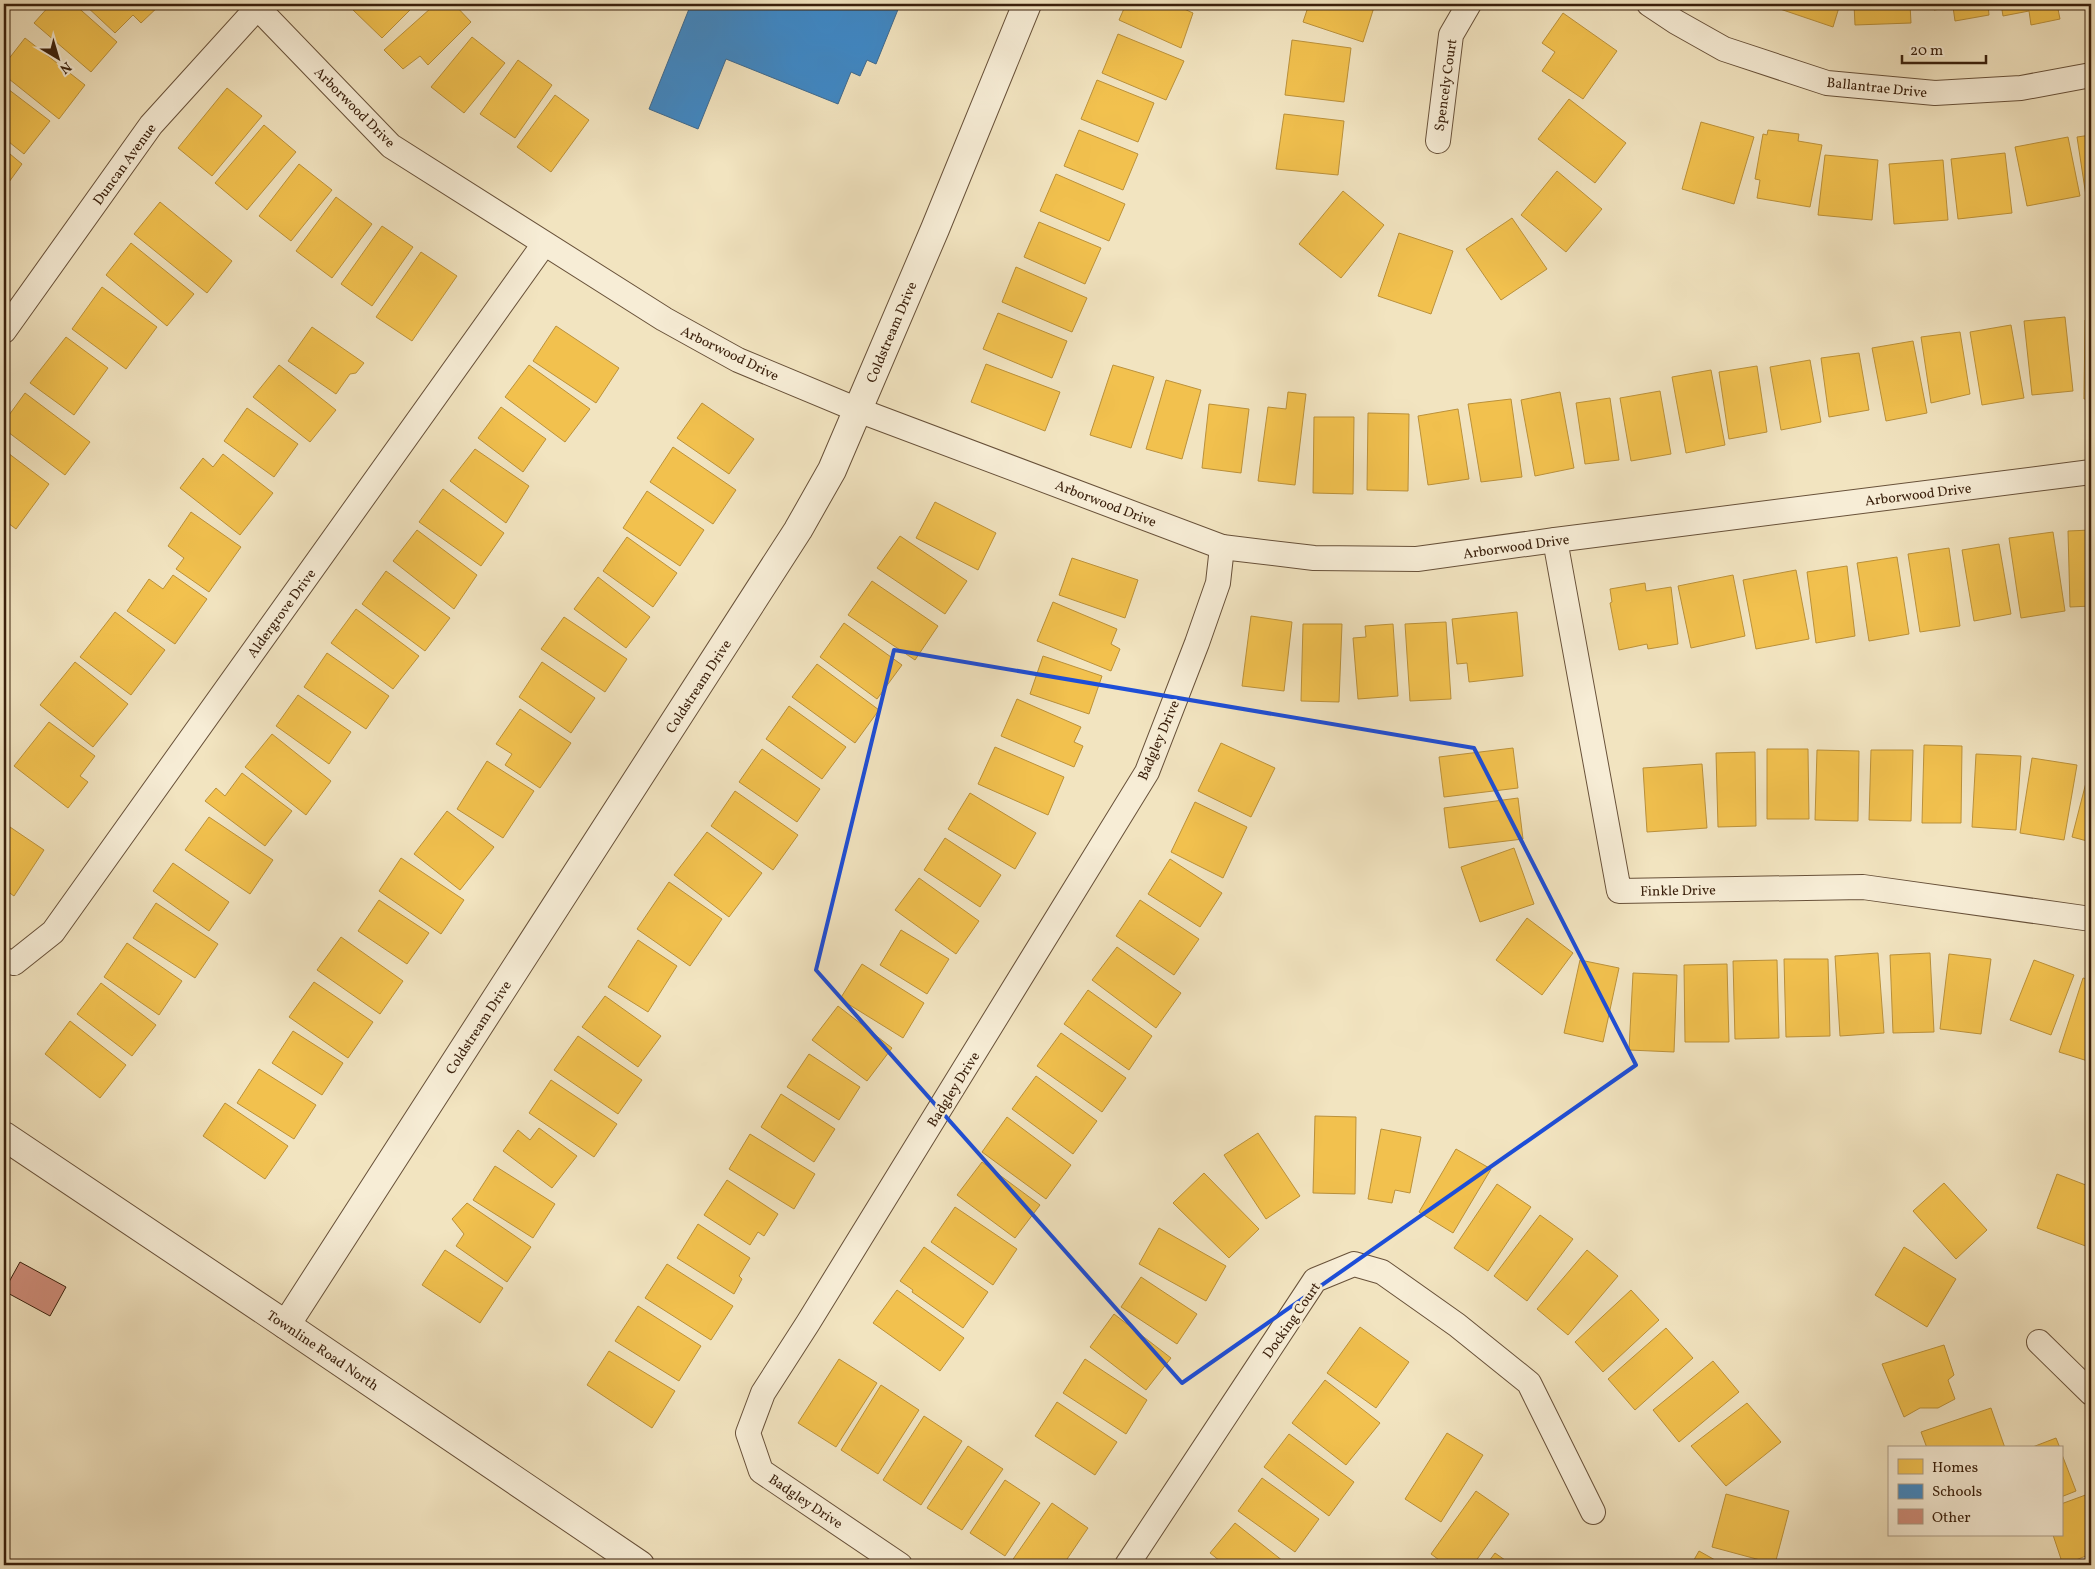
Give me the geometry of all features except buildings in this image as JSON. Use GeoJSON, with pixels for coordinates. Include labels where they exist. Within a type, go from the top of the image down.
{"type":"FeatureCollection","features":[{"type":"Feature","properties":{"kind":"street","name":"Coldstream Drive"},"geometry":{"type":"LineString","coordinates":[[286,1325],[798,530],[832,470],[935,229],[1027,4]]}},
{"type":"Feature","properties":{"kind":"street","name":"Spencely Court"},"geometry":{"type":"LineString","coordinates":[[1438,141],[1451,35],[1469,4]]}},
{"type":"Feature","properties":{"kind":"street","name":"Ballantrae Drive"},"geometry":{"type":"LineString","coordinates":[[1649,4],[1676,22],[1724,49],[1828,83],[1935,93],[2021,88],[2091,75]]}},
{"type":"Feature","properties":{"kind":"street","name":"Arborwood Drive"},"geometry":{"type":"LineString","coordinates":[[256,6],[391,146],[664,319],[738,360],[858,410],[1222,547],[1314,558],[1417,559],[2091,472]]}},
{"type":"Feature","properties":{"kind":"street","name":"Duncan Avenue"},"geometry":{"type":"LineString","coordinates":[[4,331],[151,125],[256,6]]}},
{"type":"Feature","properties":{"kind":"street","name":"Aldergrove Drive"},"geometry":{"type":"LineString","coordinates":[[4,960],[14,963],[53,932],[544,244]]}},
{"type":"Feature","properties":{"kind":"street","name":"Finkle Drive"},"geometry":{"type":"LineString","coordinates":[[1555,540],[1619,891],[1863,887],[2091,919]]}},
{"type":"Feature","properties":{"kind":"street","name":"Badgley Drive"},"geometry":{"type":"LineString","coordinates":[[900,1565],[761,1471],[748,1433],[763,1393],[1147,772],[1198,643],[1218,583],[1222,547]]}},
{"type":"Feature","properties":{"kind":"street","name":"Townline Road North"},"geometry":{"type":"LineString","coordinates":[[4,1136],[640,1565]]}},
{"type":"Feature","properties":{"kind":"street","name":"Docking Court"},"geometry":{"type":"LineString","coordinates":[[1127,1565],[1315,1280],[1354,1264],[1382,1272],[1457,1326],[1529,1383],[1594,1512]]}},
{"type":"Feature","properties":{"kind":"street"},"geometry":{"type":"LineString","coordinates":[[2039,1342],[2091,1393]]}},
{"type":"Feature","properties":{"kind":"highlighted area"},"geometry":{"type":"Polygon","coordinates":[[[894,650],[1474,748],[1636,1065],[1182,1383],[816,970],[894,650]]]}}]}
